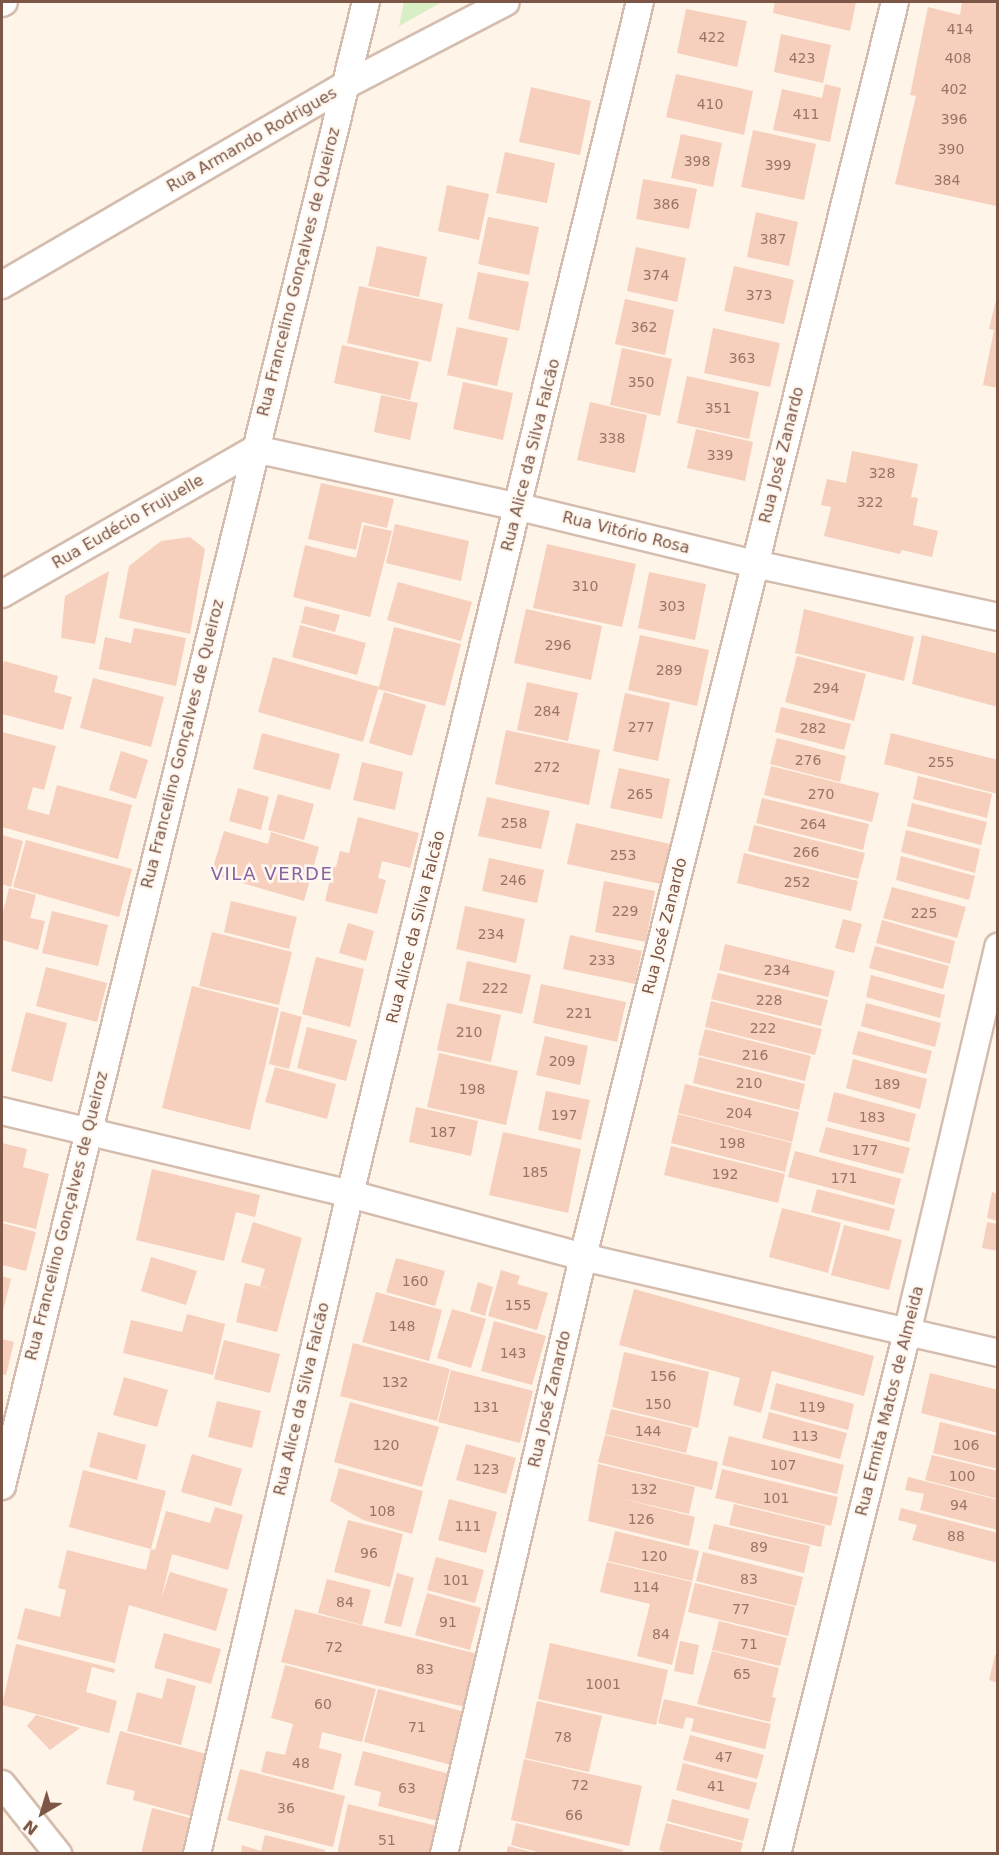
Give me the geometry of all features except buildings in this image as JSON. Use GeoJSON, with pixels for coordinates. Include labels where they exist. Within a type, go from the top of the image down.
{"type":"FeatureCollection","features":[{"type":"Feature","properties":{"kind":"street","name":"Rua Francelino Gonçalves de Queiroz"},"geometry":{"type":"LineString","coordinates":[[2,1486],[366,2]]}},
{"type":"Feature","properties":{"kind":"street","name":"Rua Armando Rodrigues"},"geometry":{"type":"LineString","coordinates":[[2,285],[344,86],[506,2]]}},
{"type":"Feature","properties":{"kind":"street","name":"Rua Alice da Silva Falcão"},"geometry":{"type":"LineString","coordinates":[[197,1854],[350,1194],[519,507],[640,2]]}},
{"type":"Feature","properties":{"kind":"street","name":"Rua José Zanardo"},"geometry":{"type":"LineString","coordinates":[[444,1854],[583,1257],[895,2]]}},
{"type":"Feature","properties":{"kind":"street","name":"Rua Vitório Rosa"},"geometry":{"type":"LineString","coordinates":[[255,449],[519,507],[755,564],[998,617]]}},
{"type":"Feature","properties":{"kind":"street","name":"Rua Eudécio Frujuelle"},"geometry":{"type":"LineString","coordinates":[[2,594],[255,449]]}},
{"type":"Feature","properties":{"kind":"street","name":"Rua Ermita Matos de Almeida"},"geometry":{"type":"LineString","coordinates":[[777,1854],[907,1333],[998,947]]}},
{"type":"Feature","properties":{"kind":"street"},"geometry":{"type":"LineString","coordinates":[[2,1111],[350,1194],[583,1257],[998,1353]]}},
{"type":"Feature","properties":{"kind":"street"},"geometry":{"type":"LineString","coordinates":[[2,1784],[58,1854]]}},
{"type":"Feature","properties":{"kind":"green space"},"geometry":{"type":"Polygon","coordinates":[[[404,2],[442,2],[399,26],[404,2]]]}},
{"type":"Feature","properties":{"kind":"district","name":"VILA VERDE"},"geometry":{"type":"Point","coordinates":[272,874]}}]}
